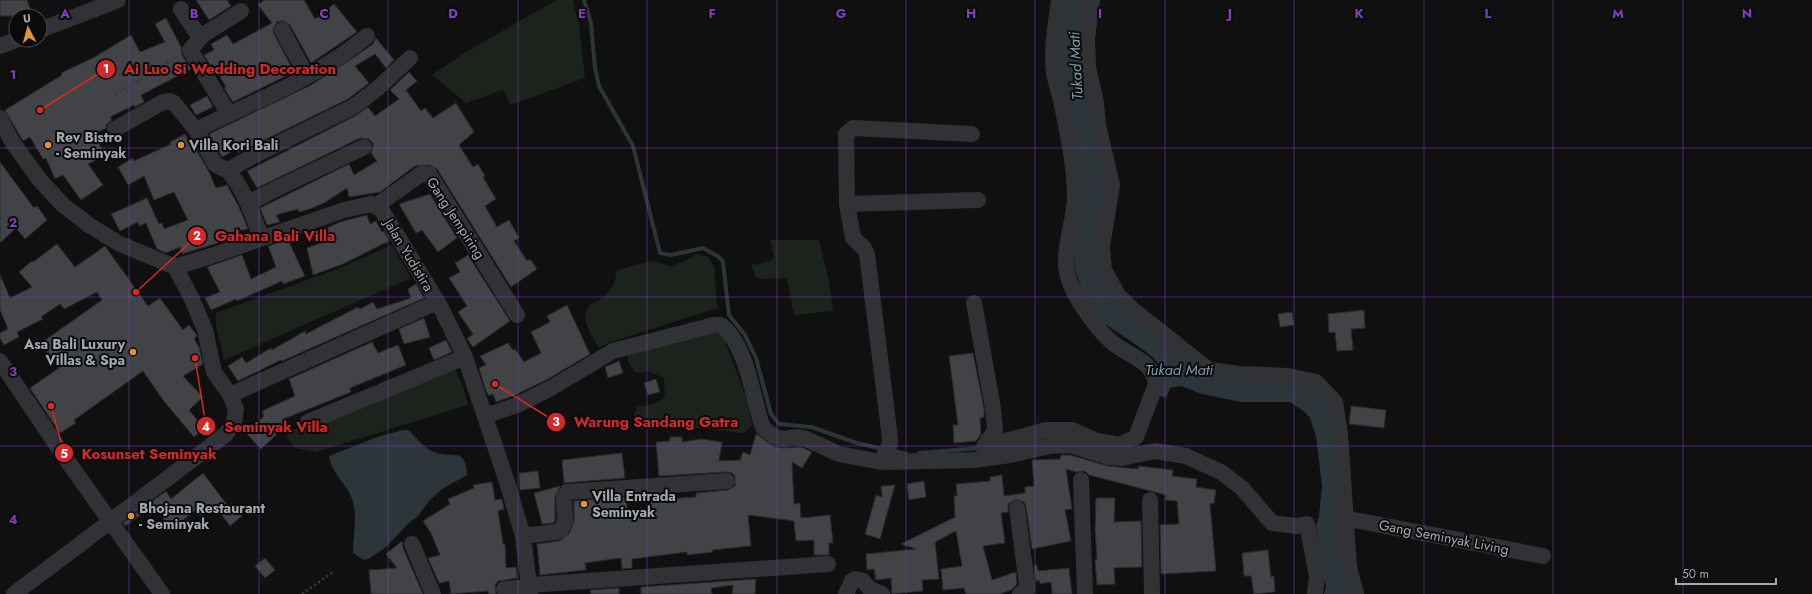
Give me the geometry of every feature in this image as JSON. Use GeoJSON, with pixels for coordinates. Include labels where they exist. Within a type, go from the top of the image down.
{"type":"FeatureCollection","features":[{"type":"Feature","properties":{"kind":"street"},"geometry":{"type":"LineString","coordinates":[[48,27],[118,0]]}},
{"type":"Feature","properties":{"kind":"street"},"geometry":{"type":"LineString","coordinates":[[982,449],[1046,430],[1072,430],[1097,441],[1120,445],[1136,437],[1156,384],[1155,375],[1144,362],[1114,344],[1102,332],[1085,310],[1069,279],[1066,257],[1075,199],[1074,173],[1054,73],[1053,44],[1059,0]]}},
{"type":"Feature","properties":{"kind":"street"},"geometry":{"type":"LineString","coordinates":[[1092,0],[1087,38],[1088,67],[1096,103],[1098,126],[1112,186],[1102,247],[1104,270],[1118,295],[1132,309],[1209,370],[1288,376],[1316,382],[1335,402],[1340,434],[1344,518],[1349,566],[1356,594]]}},
{"type":"Feature","properties":{"kind":"street"},"geometry":{"type":"LineString","coordinates":[[181,9],[195,44],[228,114]]}},
{"type":"Feature","properties":{"kind":"street"},"geometry":{"type":"LineString","coordinates":[[195,44],[241,11]]}},
{"type":"Feature","properties":{"kind":"street"},"geometry":{"type":"LineString","coordinates":[[282,30],[307,76]]}},
{"type":"Feature","properties":{"kind":"street"},"geometry":{"type":"LineString","coordinates":[[196,130],[270,96],[307,76],[347,53],[367,36]]}},
{"type":"Feature","properties":{"kind":"street"},"geometry":{"type":"LineString","coordinates":[[228,170],[259,152],[353,107],[377,90],[410,58]]}},
{"type":"Feature","properties":{"kind":"street"},"geometry":{"type":"LineString","coordinates":[[115,129],[163,102],[170,101],[174,103],[196,130],[216,164],[219,167],[228,170],[248,203],[261,238]]}},
{"type":"Feature","properties":{"kind":"street"},"geometry":{"type":"LineString","coordinates":[[0,118],[11,140],[39,179],[63,205],[89,225],[118,243],[175,267],[191,297],[205,330],[214,372],[230,395],[236,414],[234,423],[225,435],[14,594]]}},
{"type":"Feature","properties":{"kind":"street"},"geometry":{"type":"LineString","coordinates":[[886,453],[867,254],[864,248],[853,238],[847,204],[846,134],[853,128],[972,134]]}},
{"type":"Feature","properties":{"kind":"street"},"geometry":{"type":"LineString","coordinates":[[248,203],[364,147]]}},
{"type":"Feature","properties":{"kind":"street","name":"Gang Jempiring"},"geometry":{"type":"LineString","coordinates":[[376,206],[421,174],[429,174],[517,315]]}},
{"type":"Feature","properties":{"kind":"street"},"geometry":{"type":"LineString","coordinates":[[847,204],[978,200]]}},
{"type":"Feature","properties":{"kind":"street","name":"Jalan Yudistira"},"geometry":{"type":"LineString","coordinates":[[175,267],[212,256],[344,210],[371,204],[381,209],[437,302],[464,357],[485,416],[523,536],[530,588]]}},
{"type":"Feature","properties":{"kind":"street"},"geometry":{"type":"LineString","coordinates":[[230,395],[437,302]]}},
{"type":"Feature","properties":{"kind":"street"},"geometry":{"type":"LineString","coordinates":[[974,304],[993,408],[995,430],[982,449]]}},
{"type":"Feature","properties":{"kind":"street"},"geometry":{"type":"LineString","coordinates":[[485,416],[517,405],[551,388],[613,351],[707,327],[721,325],[727,330],[738,346],[761,422],[769,433],[776,437],[784,439],[795,437],[804,438],[839,454],[982,449],[1010,455],[1050,446],[1071,445],[1109,457],[1122,458],[1155,451],[1186,456],[1203,462],[1221,472],[1242,488],[1272,523],[1297,526],[1308,524],[1317,576],[1315,594]]}},
{"type":"Feature","properties":{"kind":"street"},"geometry":{"type":"LineString","coordinates":[[308,422],[464,357]]}},
{"type":"Feature","properties":{"kind":"street"},"geometry":{"type":"LineString","coordinates":[[0,361],[109,521],[162,594]]}},
{"type":"Feature","properties":{"kind":"street"},"geometry":{"type":"LineString","coordinates":[[1081,480],[1085,594]]}},
{"type":"Feature","properties":{"kind":"street"},"geometry":{"type":"LineString","coordinates":[[523,536],[561,530],[565,522],[564,497],[568,492],[727,481]]}},
{"type":"Feature","properties":{"kind":"street"},"geometry":{"type":"LineString","coordinates":[[1150,500],[1152,594]]}},
{"type":"Feature","properties":{"kind":"street"},"geometry":{"type":"LineString","coordinates":[[1018,508],[1027,586],[1027,589],[1020,594]]}},
{"type":"Feature","properties":{"kind":"street","name":"Gang Seminyak Living"},"geometry":{"type":"LineString","coordinates":[[1344,518],[1543,556]]}},
{"type":"Feature","properties":{"kind":"street"},"geometry":{"type":"LineString","coordinates":[[412,544],[433,594]]}},
{"type":"Feature","properties":{"kind":"street"},"geometry":{"type":"LineString","coordinates":[[504,589],[828,564]]}},
{"type":"Feature","properties":{"kind":"street"},"geometry":{"type":"LineString","coordinates":[[846,594],[852,581],[856,579],[862,581],[870,589],[882,594]]}},
{"type":"Feature","properties":{"kind":"path"},"geometry":{"type":"LineString","coordinates":[[115,94],[195,44]]}},
{"type":"Feature","properties":{"kind":"path"},"geometry":{"type":"LineString","coordinates":[[302,594],[332,572]]}},
{"type":"Feature","properties":{"kind":"shaded area"},"geometry":{"type":"Polygon","coordinates":[[[556,0],[573,0],[579,26],[585,78],[510,105],[503,90],[466,103],[432,75],[463,54],[556,0]]]}},
{"type":"Feature","properties":{"kind":"shaded area"},"geometry":{"type":"Polygon","coordinates":[[[770,240],[819,240],[829,281],[833,311],[794,315],[787,278],[761,279],[756,277],[751,265],[771,261],[774,256],[770,240]]]}},
{"type":"Feature","properties":{"kind":"shaded area"},"geometry":{"type":"Polygon","coordinates":[[[392,245],[411,278],[224,360],[216,326],[216,313],[337,269],[392,245]]]}},
{"type":"Feature","properties":{"kind":"shaded area"},"geometry":{"type":"Polygon","coordinates":[[[697,254],[708,257],[714,267],[717,308],[611,342],[599,348],[587,327],[585,315],[590,305],[606,295],[614,284],[617,270],[651,261],[670,266],[683,262],[697,254]]]}},
{"type":"Feature","properties":{"kind":"shaded area"},"geometry":{"type":"Polygon","coordinates":[[[703,332],[722,333],[747,400],[752,425],[748,430],[742,433],[703,428],[640,429],[633,419],[637,407],[654,404],[665,397],[664,378],[648,371],[642,373],[635,372],[628,362],[628,352],[703,332]]]}},
{"type":"Feature","properties":{"kind":"shaded area"},"geometry":{"type":"Polygon","coordinates":[[[455,368],[465,392],[468,405],[316,452],[295,448],[287,438],[287,432],[455,368]]]}},
{"type":"Feature","properties":{"kind":"water","name":"Tukad Mati"},"geometry":{"type":"Polygon","coordinates":[[[1063,0],[1088,0],[1105,178],[1103,276],[1202,367],[1316,384],[1330,397],[1351,594],[1324,594],[1326,588],[1316,526],[1319,517],[1322,486],[1316,436],[1310,418],[1306,413],[1290,402],[1241,402],[1202,394],[1181,386],[1170,388],[1166,398],[1156,395],[1163,377],[1163,371],[1159,364],[1144,350],[1097,317],[1086,301],[1075,269],[1060,79],[1063,0]]]}},
{"type":"Feature","properties":{"kind":"water"},"geometry":{"type":"Polygon","coordinates":[[[408,430],[432,451],[439,454],[460,456],[466,465],[467,475],[442,489],[429,501],[418,516],[408,524],[386,547],[370,558],[364,560],[353,553],[355,516],[353,501],[332,466],[329,456],[380,436],[408,430]]]}},
{"type":"Feature","properties":{"kind":"building"},"geometry":{"type":"Polygon","coordinates":[[[0,0],[27,0],[30,8],[8,8],[8,16],[0,16],[0,0]]]}},
{"type":"Feature","properties":{"kind":"building"},"geometry":{"type":"Polygon","coordinates":[[[196,0],[227,0],[231,6],[209,20],[196,0]]]}},
{"type":"Feature","properties":{"kind":"building"},"geometry":{"type":"Polygon","coordinates":[[[264,0],[304,0],[315,19],[334,4],[357,32],[311,63],[290,25],[283,21],[277,22],[273,29],[274,34],[294,72],[233,102],[224,88],[226,87],[213,64],[210,65],[204,55],[214,50],[211,44],[227,35],[233,44],[272,23],[258,5],[264,0]]]}},
{"type":"Feature","properties":{"kind":"building"},"geometry":{"type":"Polygon","coordinates":[[[166,18],[181,47],[182,55],[191,69],[141,95],[144,102],[135,107],[134,105],[110,117],[112,120],[107,124],[106,128],[94,134],[105,155],[88,164],[103,185],[81,200],[63,175],[55,179],[46,158],[43,159],[30,137],[23,141],[5,110],[62,75],[61,73],[93,58],[131,35],[140,52],[165,42],[155,24],[166,18]]]}},
{"type":"Feature","properties":{"kind":"building"},"geometry":{"type":"Polygon","coordinates":[[[376,38],[394,60],[386,68],[375,54],[355,66],[369,83],[348,99],[238,153],[237,149],[222,157],[209,134],[311,85],[373,44],[376,38]]]}},
{"type":"Feature","properties":{"kind":"building"},"geometry":{"type":"Polygon","coordinates":[[[409,72],[417,81],[406,90],[421,111],[425,108],[433,118],[456,103],[474,132],[459,145],[473,167],[478,164],[485,176],[483,177],[496,199],[485,206],[497,227],[509,220],[519,238],[514,241],[527,261],[530,259],[537,269],[511,287],[437,169],[429,165],[415,166],[380,192],[349,197],[347,188],[324,203],[310,209],[299,212],[298,209],[276,215],[280,222],[267,225],[260,208],[349,164],[354,175],[377,161],[371,153],[373,143],[369,139],[360,138],[257,188],[247,171],[357,115],[368,107],[375,116],[399,99],[390,90],[409,72]]]}},
{"type":"Feature","properties":{"kind":"building"},"geometry":{"type":"Polygon","coordinates":[[[207,96],[213,107],[196,115],[190,105],[207,96]]]}},
{"type":"Feature","properties":{"kind":"building"},"geometry":{"type":"Polygon","coordinates":[[[185,134],[189,142],[191,141],[208,170],[216,188],[227,185],[239,207],[248,229],[219,235],[221,242],[182,254],[180,247],[166,253],[157,249],[146,223],[139,226],[138,222],[120,231],[111,214],[147,198],[159,224],[162,223],[164,229],[188,220],[174,192],[154,200],[144,176],[128,185],[118,167],[133,158],[134,161],[171,144],[170,142],[185,134]]]}},
{"type":"Feature","properties":{"kind":"building"},"geometry":{"type":"Polygon","coordinates":[[[0,162],[34,208],[37,206],[47,220],[25,239],[16,228],[0,243],[0,162]]]}},
{"type":"Feature","properties":{"kind":"building"},"geometry":{"type":"Polygon","coordinates":[[[430,194],[457,238],[438,252],[422,230],[416,233],[399,204],[430,194]]]}},
{"type":"Feature","properties":{"kind":"building"},"geometry":{"type":"Polygon","coordinates":[[[367,215],[370,224],[376,221],[382,232],[384,231],[389,241],[343,264],[313,275],[307,248],[327,241],[322,230],[340,222],[367,215]]]}},
{"type":"Feature","properties":{"kind":"building"},"geometry":{"type":"Polygon","coordinates":[[[288,240],[305,276],[283,284],[282,281],[237,301],[236,299],[211,310],[205,298],[220,292],[207,267],[242,255],[251,279],[276,267],[268,246],[288,240]]]}},
{"type":"Feature","properties":{"kind":"building"},"geometry":{"type":"Polygon","coordinates":[[[57,244],[75,267],[105,246],[148,306],[160,298],[183,330],[189,325],[196,334],[197,336],[194,339],[199,347],[203,364],[183,376],[203,397],[189,410],[204,428],[194,437],[163,400],[143,371],[74,420],[76,423],[60,433],[30,388],[59,368],[41,343],[102,300],[97,292],[64,309],[60,304],[41,317],[43,319],[17,332],[19,337],[4,345],[0,338],[0,333],[8,329],[0,310],[0,275],[10,298],[32,287],[19,272],[57,244]]]}},
{"type":"Feature","properties":{"kind":"building"},"geometry":{"type":"Polygon","coordinates":[[[468,255],[510,321],[473,347],[467,339],[473,334],[458,312],[467,306],[449,278],[460,272],[455,263],[468,255]]]}},
{"type":"Feature","properties":{"kind":"building"},"geometry":{"type":"Polygon","coordinates":[[[416,284],[424,298],[282,361],[281,360],[238,381],[228,366],[242,357],[246,363],[271,348],[272,350],[305,331],[306,334],[358,307],[360,309],[373,302],[377,309],[411,298],[408,289],[416,284]]]}},
{"type":"Feature","properties":{"kind":"building"},"geometry":{"type":"Polygon","coordinates":[[[567,305],[590,354],[548,379],[513,396],[496,402],[493,394],[489,396],[486,391],[479,368],[486,365],[480,356],[508,343],[513,350],[515,349],[524,362],[541,353],[531,332],[550,322],[547,316],[567,305]]]}},
{"type":"Feature","properties":{"kind":"building"},"geometry":{"type":"Polygon","coordinates":[[[1364,310],[1365,328],[1351,329],[1353,350],[1337,351],[1335,332],[1329,333],[1328,314],[1364,310]]]}},
{"type":"Feature","properties":{"kind":"building"},"geometry":{"type":"Polygon","coordinates":[[[1292,312],[1294,325],[1280,327],[1278,314],[1292,312]]]}},
{"type":"Feature","properties":{"kind":"building"},"geometry":{"type":"Polygon","coordinates":[[[424,318],[430,337],[404,344],[399,329],[424,318]]]}},
{"type":"Feature","properties":{"kind":"building"},"geometry":{"type":"Polygon","coordinates":[[[446,340],[452,352],[434,360],[429,348],[446,340]]]}},
{"type":"Feature","properties":{"kind":"building"},"geometry":{"type":"Polygon","coordinates":[[[372,342],[378,353],[398,345],[406,365],[350,388],[351,392],[286,418],[290,427],[278,433],[261,449],[246,433],[264,416],[262,411],[295,396],[289,379],[372,342]]]}},
{"type":"Feature","properties":{"kind":"building"},"geometry":{"type":"Polygon","coordinates":[[[973,353],[984,409],[984,417],[980,418],[981,434],[976,441],[954,443],[953,425],[958,425],[949,356],[973,353]]]}},
{"type":"Feature","properties":{"kind":"building"},"geometry":{"type":"Polygon","coordinates":[[[619,361],[623,373],[608,378],[605,367],[619,361]]]}},
{"type":"Feature","properties":{"kind":"building"},"geometry":{"type":"Polygon","coordinates":[[[656,379],[660,392],[648,395],[644,383],[656,379]]]}},
{"type":"Feature","properties":{"kind":"building"},"geometry":{"type":"Polygon","coordinates":[[[1351,406],[1386,410],[1384,428],[1349,424],[1351,406]]]}},
{"type":"Feature","properties":{"kind":"building"},"geometry":{"type":"Polygon","coordinates":[[[756,434],[773,446],[782,448],[801,447],[812,452],[802,468],[792,462],[794,504],[800,503],[801,518],[830,515],[833,543],[829,543],[829,555],[814,555],[814,540],[796,541],[794,521],[748,515],[751,546],[712,550],[713,552],[687,555],[687,552],[632,559],[632,568],[622,569],[621,558],[585,563],[586,570],[540,575],[537,544],[559,541],[569,534],[574,521],[574,501],[626,497],[628,517],[651,515],[650,500],[696,497],[696,493],[728,490],[735,486],[735,476],[732,473],[727,472],[659,476],[656,442],[670,441],[670,437],[682,437],[682,442],[701,439],[722,442],[719,461],[740,460],[743,452],[750,455],[756,434]]]}},
{"type":"Feature","properties":{"kind":"building"},"geometry":{"type":"Polygon","coordinates":[[[622,453],[625,478],[564,483],[562,460],[622,453]]]}},
{"type":"Feature","properties":{"kind":"building"},"geometry":{"type":"Polygon","coordinates":[[[1061,455],[1070,455],[1108,466],[1138,469],[1138,466],[1173,470],[1172,476],[1197,479],[1196,487],[1216,490],[1214,504],[1210,503],[1216,571],[1161,574],[1160,525],[1179,524],[1177,501],[1165,500],[1166,495],[1089,475],[1085,471],[1076,472],[1066,469],[1072,509],[1065,510],[1071,541],[1032,549],[1026,506],[1024,502],[1016,499],[1008,504],[1008,512],[1001,513],[1005,543],[983,546],[992,580],[1016,572],[1017,584],[1011,590],[1000,594],[966,594],[964,588],[943,590],[941,569],[962,566],[956,531],[935,542],[939,579],[922,580],[923,591],[892,594],[891,578],[876,580],[874,569],[867,570],[866,554],[916,549],[901,544],[955,517],[954,496],[957,496],[956,484],[990,481],[990,477],[1002,475],[1004,496],[1025,493],[1025,487],[1034,486],[1032,460],[1060,459],[1061,455]]]}},
{"type":"Feature","properties":{"kind":"building"},"geometry":{"type":"Polygon","coordinates":[[[538,471],[540,488],[520,490],[519,473],[538,471]]]}},
{"type":"Feature","properties":{"kind":"building"},"geometry":{"type":"Polygon","coordinates":[[[203,473],[228,506],[232,503],[242,516],[230,526],[215,506],[200,516],[196,510],[170,530],[155,505],[125,526],[123,523],[166,491],[171,499],[203,473]]]}},
{"type":"Feature","properties":{"kind":"building"},"geometry":{"type":"Polygon","coordinates":[[[924,481],[926,497],[909,500],[907,484],[924,481]]]}},
{"type":"Feature","properties":{"kind":"building"},"geometry":{"type":"Polygon","coordinates":[[[492,482],[495,500],[502,499],[504,509],[498,511],[503,544],[505,544],[506,568],[516,567],[517,578],[498,581],[495,585],[496,594],[489,594],[488,591],[451,594],[449,581],[439,583],[428,558],[440,555],[431,533],[423,521],[450,504],[448,499],[474,488],[473,485],[492,482]]]}},
{"type":"Feature","properties":{"kind":"building"},"geometry":{"type":"Polygon","coordinates":[[[895,485],[880,539],[865,534],[876,495],[882,497],[881,486],[895,485]]]}},
{"type":"Feature","properties":{"kind":"building"},"geometry":{"type":"Polygon","coordinates":[[[560,486],[555,497],[554,523],[542,524],[534,493],[560,486]]]}},
{"type":"Feature","properties":{"kind":"building"},"geometry":{"type":"Polygon","coordinates":[[[1096,498],[1115,498],[1114,522],[1141,521],[1142,567],[1114,568],[1115,584],[1097,585],[1095,560],[1097,559],[1095,528],[1096,498]]]}},
{"type":"Feature","properties":{"kind":"building"},"geometry":{"type":"Polygon","coordinates":[[[402,541],[403,548],[423,594],[371,594],[369,570],[397,568],[386,554],[402,541]]]}},
{"type":"Feature","properties":{"kind":"building"},"geometry":{"type":"Polygon","coordinates":[[[1268,550],[1271,577],[1274,576],[1275,592],[1254,594],[1251,576],[1244,576],[1242,553],[1268,550]]]}},
{"type":"Feature","properties":{"kind":"building"},"geometry":{"type":"Polygon","coordinates":[[[265,558],[275,570],[265,578],[255,566],[265,558]]]}},
{"type":"Feature","properties":{"kind":"building"},"geometry":{"type":"Polygon","coordinates":[[[1037,565],[1038,571],[1069,568],[1072,594],[1052,594],[1051,582],[1040,584],[1039,580],[1036,582],[1034,566],[1037,565]]]}},
{"type":"Feature","properties":{"kind":"building"},"geometry":{"type":"Polygon","coordinates":[[[756,579],[755,594],[732,594],[733,585],[711,588],[712,594],[641,594],[641,587],[756,579]]]}},
{"type":"Feature","properties":{"kind":"building"},"geometry":{"type":"Polygon","coordinates":[[[619,588],[619,594],[591,594],[590,590],[619,588]]]}},
{"type":"Feature","properties":{"kind":"waterway"},"geometry":{"type":"LineString","coordinates":[[584,0],[591,23],[595,68],[599,86],[633,146],[660,253],[671,255],[703,248],[719,257],[723,262],[729,315],[745,335],[756,358],[771,414],[779,424],[811,427],[857,443],[883,449]]}},
{"type":"Feature","properties":{"kind":"waterway"},"geometry":{"type":"LineString","coordinates":[[919,453],[980,448]]}},
{"type":"Feature","properties":{"kind":"waterway"},"geometry":{"type":"LineString","coordinates":[[890,450],[906,454]]}},
{"type":"Feature","properties":{"kind":"place","name":"Ai Luo Si Wedding Decoration"},"geometry":{"type":"Point","coordinates":[40,110]}},
{"type":"Feature","properties":{"kind":"place","name":"Rev Bistro - Seminyak"},"geometry":{"type":"Point","coordinates":[48,145]}},
{"type":"Feature","properties":{"kind":"place","name":"Villa Kori Bali"},"geometry":{"type":"Point","coordinates":[181,145]}},
{"type":"Feature","properties":{"kind":"place","name":"Gahana Bali Villa"},"geometry":{"type":"Point","coordinates":[136,292]}},
{"type":"Feature","properties":{"kind":"place","name":"Asa Bali Luxury Villas & Spa"},"geometry":{"type":"Point","coordinates":[133,352]}},
{"type":"Feature","properties":{"kind":"place","name":"Seminyak Villa"},"geometry":{"type":"Point","coordinates":[195,358]}},
{"type":"Feature","properties":{"kind":"place","name":"Warung Sandang Gatra"},"geometry":{"type":"Point","coordinates":[495,384]}},
{"type":"Feature","properties":{"kind":"place","name":"Kosunset Seminyak"},"geometry":{"type":"Point","coordinates":[51,406]}},
{"type":"Feature","properties":{"kind":"place","name":"Villa Entrada Seminyak"},"geometry":{"type":"Point","coordinates":[584,504]}},
{"type":"Feature","properties":{"kind":"place","name":"Bhojana Restaurant - Seminyak"},"geometry":{"type":"Point","coordinates":[131,516]}}]}
